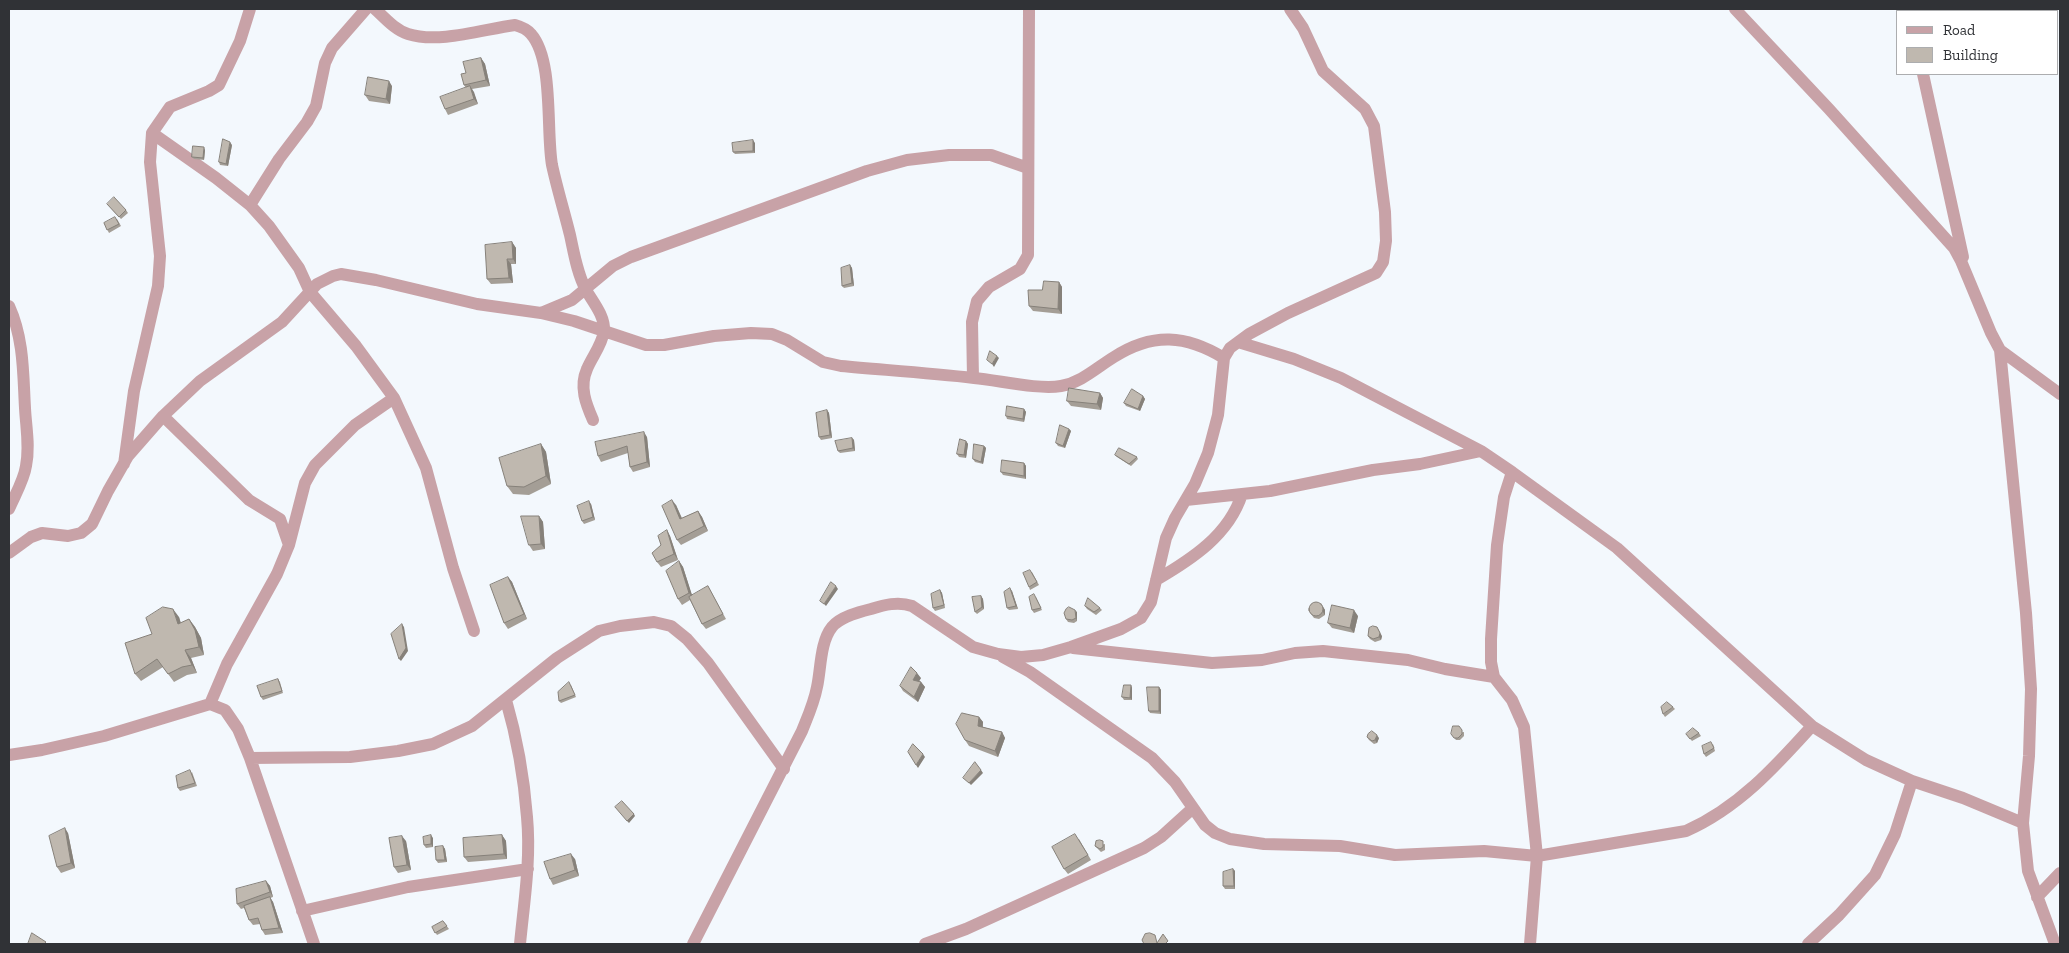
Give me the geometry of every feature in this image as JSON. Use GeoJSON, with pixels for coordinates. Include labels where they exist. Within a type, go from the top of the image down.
{"type":"FeatureCollection","features":[{"type":"Feature","properties":{"kind":"street"},"geometry":{"type":"LineString","coordinates":[[123,464],[134,391],[158,286],[160,256],[150,162],[152,133],[170,107],[209,91],[218,85],[240,40],[250,9]]}},
{"type":"Feature","properties":{"kind":"street"},"geometry":{"type":"LineString","coordinates":[[250,205],[279,159],[308,122],[316,106],[325,63],[332,48],[366,9]]}},
{"type":"Feature","properties":{"kind":"street"},"geometry":{"type":"LineString","coordinates":[[375,9],[393,26],[408,34],[427,37],[448,36],[515,25],[525,28],[532,35],[541,51],[552,164],[581,278],[600,314],[604,331],[597,352],[587,370],[583,386],[586,404],[593,420]]}},
{"type":"Feature","properties":{"kind":"street"},"geometry":{"type":"LineString","coordinates":[[973,378],[972,322],[977,301],[989,287],[1020,269],[1028,255],[1029,9]]}},
{"type":"Feature","properties":{"kind":"street"},"geometry":{"type":"LineString","coordinates":[[693,944],[784,768],[812,708],[825,643],[832,627],[844,619],[863,611],[889,604],[908,605],[964,642],[982,650],[998,654],[1032,657],[1071,647],[1121,629],[1141,618],[1151,602],[1166,538],[1175,518],[1195,484],[1208,453],[1218,415],[1224,358],[1230,348],[1288,313],[1376,274],[1383,262],[1386,241],[1385,212],[1374,126],[1364,110],[1323,71],[1303,28],[1290,9]]}},
{"type":"Feature","properties":{"kind":"street"},"geometry":{"type":"LineString","coordinates":[[1735,9],[1829,109],[1954,248],[2000,350],[2026,613],[2031,689],[2029,756],[2023,823],[2028,870],[2055,944]]}},
{"type":"Feature","properties":{"kind":"street"},"geometry":{"type":"LineString","coordinates":[[1923,75],[1965,270]]}},
{"type":"Feature","properties":{"kind":"street"},"geometry":{"type":"LineString","coordinates":[[152,133],[216,178],[250,205],[288,251],[310,292],[356,346],[394,398],[426,468],[453,568],[474,631]]}},
{"type":"Feature","properties":{"kind":"street"},"geometry":{"type":"LineString","coordinates":[[541,312],[572,300],[614,266],[631,257],[875,169],[907,160],[949,155],[992,155],[1028,168]]}},
{"type":"Feature","properties":{"kind":"street"},"geometry":{"type":"LineString","coordinates":[[9,553],[31,537],[42,533],[68,536],[81,533],[92,524],[123,464],[163,416],[200,381],[282,322],[326,278],[341,274],[376,280],[477,304],[541,312],[646,345],[664,345],[714,336],[751,333],[772,334],[787,340],[823,362],[841,366],[1042,386],[1060,386],[1085,378],[1115,356],[1149,341],[1176,339],[1206,347],[1224,358]]}},
{"type":"Feature","properties":{"kind":"street"},"geometry":{"type":"LineString","coordinates":[[9,306],[16,323],[23,358],[24,410],[28,445],[26,468],[9,509]]}},
{"type":"Feature","properties":{"kind":"street"},"geometry":{"type":"LineString","coordinates":[[1238,342],[1294,359],[1342,378],[1481,451],[1617,548],[1812,726],[1866,760],[1912,781],[1963,798],[2023,823]]}},
{"type":"Feature","properties":{"kind":"street"},"geometry":{"type":"LineString","coordinates":[[2000,350],[2060,394]]}},
{"type":"Feature","properties":{"kind":"street"},"geometry":{"type":"LineString","coordinates":[[210,704],[227,664],[277,574],[289,545],[306,483],[315,465],[355,425],[394,398]]}},
{"type":"Feature","properties":{"kind":"street"},"geometry":{"type":"LineString","coordinates":[[163,416],[249,500],[280,519],[289,545]]}},
{"type":"Feature","properties":{"kind":"street"},"geometry":{"type":"LineString","coordinates":[[1186,500],[1270,492],[1365,472],[1420,464],[1481,451]]}},
{"type":"Feature","properties":{"kind":"street"},"geometry":{"type":"LineString","coordinates":[[1512,472],[1504,497],[1497,544],[1491,662],[1494,677],[1512,700],[1524,727],[1537,856],[1530,944]]}},
{"type":"Feature","properties":{"kind":"street"},"geometry":{"type":"LineString","coordinates":[[1156,580],[1183,565],[1214,538],[1234,516],[1242,494]]}},
{"type":"Feature","properties":{"kind":"street"},"geometry":{"type":"LineString","coordinates":[[250,758],[350,757],[433,744],[472,726],[557,658],[599,631],[620,626],[654,622],[672,626],[687,639],[708,664],[784,768]]}},
{"type":"Feature","properties":{"kind":"street"},"geometry":{"type":"LineString","coordinates":[[1071,647],[1212,663],[1262,660],[1295,653],[1323,651],[1408,660],[1445,669],[1494,677]]}},
{"type":"Feature","properties":{"kind":"street"},"geometry":{"type":"LineString","coordinates":[[998,654],[1030,672],[1152,758],[1176,782],[1211,830],[1230,839],[1246,843],[1323,845],[1395,855],[1484,851],[1537,856],[1686,831],[1704,823],[1752,788],[1780,762],[1812,726]]}},
{"type":"Feature","properties":{"kind":"street"},"geometry":{"type":"LineString","coordinates":[[506,700],[515,731],[528,818],[528,868],[520,944]]}},
{"type":"Feature","properties":{"kind":"street"},"geometry":{"type":"LineString","coordinates":[[9,755],[42,750],[104,736],[210,704],[226,710],[238,729],[250,758],[314,944]]}},
{"type":"Feature","properties":{"kind":"street"},"geometry":{"type":"LineString","coordinates":[[1808,944],[1839,915],[1875,876],[1895,834],[1912,781]]}},
{"type":"Feature","properties":{"kind":"street"},"geometry":{"type":"LineString","coordinates":[[925,944],[966,929],[1144,848],[1161,837],[1194,808]]}},
{"type":"Feature","properties":{"kind":"street"},"geometry":{"type":"LineString","coordinates":[[302,911],[408,887],[528,868]]}},
{"type":"Feature","properties":{"kind":"street"},"geometry":{"type":"LineString","coordinates":[[2037,897],[2060,873]]}},
{"type":"Feature","properties":{"kind":"building"},"geometry":{"type":"Polygon","coordinates":[[[481,58],[486,80],[464,85],[461,74],[466,73],[463,62],[481,58]]]}},
{"type":"Feature","properties":{"kind":"building"},"geometry":{"type":"Polygon","coordinates":[[[368,77],[389,81],[386,99],[365,95],[368,77]]]}},
{"type":"Feature","properties":{"kind":"building"},"geometry":{"type":"Polygon","coordinates":[[[470,86],[474,99],[445,109],[440,97],[470,86]]]}},
{"type":"Feature","properties":{"kind":"building"},"geometry":{"type":"Polygon","coordinates":[[[223,139],[230,142],[226,164],[219,162],[223,139]]]}},
{"type":"Feature","properties":{"kind":"building"},"geometry":{"type":"Polygon","coordinates":[[[753,140],[753,151],[733,152],[732,143],[753,140]]]}},
{"type":"Feature","properties":{"kind":"building"},"geometry":{"type":"Polygon","coordinates":[[[193,146],[204,147],[203,158],[192,157],[193,146]]]}},
{"type":"Feature","properties":{"kind":"building"},"geometry":{"type":"Polygon","coordinates":[[[114,197],[126,210],[119,217],[107,204],[114,197]]]}},
{"type":"Feature","properties":{"kind":"building"},"geometry":{"type":"Polygon","coordinates":[[[115,217],[119,224],[107,230],[104,223],[115,217]]]}},
{"type":"Feature","properties":{"kind":"building"},"geometry":{"type":"Polygon","coordinates":[[[512,242],[513,259],[507,259],[509,278],[487,279],[485,245],[512,242]]]}},
{"type":"Feature","properties":{"kind":"building"},"geometry":{"type":"Polygon","coordinates":[[[850,265],[852,283],[842,286],[841,268],[850,265]]]}},
{"type":"Feature","properties":{"kind":"building"},"geometry":{"type":"Polygon","coordinates":[[[1044,281],[1059,282],[1058,309],[1029,306],[1028,290],[1042,290],[1044,281]]]}},
{"type":"Feature","properties":{"kind":"building"},"geometry":{"type":"Polygon","coordinates":[[[990,351],[997,356],[992,364],[987,360],[990,351]]]}},
{"type":"Feature","properties":{"kind":"building"},"geometry":{"type":"Polygon","coordinates":[[[1069,388],[1100,393],[1097,404],[1067,401],[1069,388]]]}},
{"type":"Feature","properties":{"kind":"building"},"geometry":{"type":"Polygon","coordinates":[[[1132,389],[1143,396],[1138,409],[1124,403],[1132,389]]]}},
{"type":"Feature","properties":{"kind":"building"},"geometry":{"type":"Polygon","coordinates":[[[1007,406],[1024,409],[1023,419],[1006,416],[1007,406]]]}},
{"type":"Feature","properties":{"kind":"building"},"geometry":{"type":"Polygon","coordinates":[[[827,410],[830,435],[819,437],[816,413],[827,410]]]}},
{"type":"Feature","properties":{"kind":"building"},"geometry":{"type":"Polygon","coordinates":[[[1060,425],[1069,429],[1063,446],[1056,443],[1060,425]]]}},
{"type":"Feature","properties":{"kind":"building"},"geometry":{"type":"Polygon","coordinates":[[[644,432],[647,462],[630,467],[627,446],[598,456],[595,442],[644,432]]]}},
{"type":"Feature","properties":{"kind":"building"},"geometry":{"type":"Polygon","coordinates":[[[852,438],[853,448],[838,451],[835,441],[852,438]]]}},
{"type":"Feature","properties":{"kind":"building"},"geometry":{"type":"Polygon","coordinates":[[[960,439],[966,441],[964,455],[957,454],[960,439]]]}},
{"type":"Feature","properties":{"kind":"building"},"geometry":{"type":"Polygon","coordinates":[[[541,444],[546,476],[524,487],[507,486],[499,458],[541,444]]]}},
{"type":"Feature","properties":{"kind":"building"},"geometry":{"type":"Polygon","coordinates":[[[974,444],[984,446],[981,462],[973,459],[974,444]]]}},
{"type":"Feature","properties":{"kind":"building"},"geometry":{"type":"Polygon","coordinates":[[[1119,448],[1137,457],[1129,464],[1115,455],[1119,448]]]}},
{"type":"Feature","properties":{"kind":"building"},"geometry":{"type":"Polygon","coordinates":[[[1002,460],[1024,463],[1024,476],[1001,472],[1002,460]]]}},
{"type":"Feature","properties":{"kind":"building"},"geometry":{"type":"Polygon","coordinates":[[[672,500],[680,519],[698,511],[704,526],[677,540],[662,506],[672,500]]]}},
{"type":"Feature","properties":{"kind":"building"},"geometry":{"type":"Polygon","coordinates":[[[589,501],[593,517],[582,521],[577,506],[589,501]]]}},
{"type":"Feature","properties":{"kind":"building"},"geometry":{"type":"Polygon","coordinates":[[[521,516],[539,516],[541,544],[529,545],[521,516]]]}},
{"type":"Feature","properties":{"kind":"building"},"geometry":{"type":"Polygon","coordinates":[[[667,530],[674,554],[657,562],[652,553],[661,545],[658,536],[667,530]]]}},
{"type":"Feature","properties":{"kind":"building"},"geometry":{"type":"Polygon","coordinates":[[[679,561],[689,593],[678,599],[666,571],[679,561]]]}},
{"type":"Feature","properties":{"kind":"building"},"geometry":{"type":"Polygon","coordinates":[[[1030,570],[1037,582],[1029,587],[1023,573],[1030,570]]]}},
{"type":"Feature","properties":{"kind":"building"},"geometry":{"type":"Polygon","coordinates":[[[508,577],[524,614],[504,623],[490,585],[508,577]]]}},
{"type":"Feature","properties":{"kind":"building"},"geometry":{"type":"Polygon","coordinates":[[[831,582],[836,586],[824,604],[820,601],[831,582]]]}},
{"type":"Feature","properties":{"kind":"building"},"geometry":{"type":"Polygon","coordinates":[[[708,586],[723,614],[702,624],[689,597],[708,586]]]}},
{"type":"Feature","properties":{"kind":"building"},"geometry":{"type":"Polygon","coordinates":[[[1010,588],[1016,606],[1007,608],[1004,592],[1010,588]]]}},
{"type":"Feature","properties":{"kind":"building"},"geometry":{"type":"Polygon","coordinates":[[[940,590],[944,605],[933,608],[931,594],[940,590]]]}},
{"type":"Feature","properties":{"kind":"building"},"geometry":{"type":"Polygon","coordinates":[[[1034,594],[1041,608],[1032,610],[1029,597],[1034,594]]]}},
{"type":"Feature","properties":{"kind":"building"},"geometry":{"type":"Polygon","coordinates":[[[981,596],[982,607],[975,612],[972,597],[981,596]]]}},
{"type":"Feature","properties":{"kind":"building"},"geometry":{"type":"Polygon","coordinates":[[[1088,598],[1100,608],[1094,612],[1085,606],[1088,598]]]}},
{"type":"Feature","properties":{"kind":"building"},"geometry":{"type":"Polygon","coordinates":[[[1313,602],[1319,602],[1323,609],[1319,616],[1313,616],[1309,612],[1309,606],[1313,602]]]}},
{"type":"Feature","properties":{"kind":"building"},"geometry":{"type":"Polygon","coordinates":[[[1332,605],[1354,610],[1350,628],[1328,623],[1332,605]]]}},
{"type":"Feature","properties":{"kind":"building"},"geometry":{"type":"Polygon","coordinates":[[[163,607],[173,609],[178,624],[189,619],[195,630],[199,647],[185,650],[192,665],[182,667],[168,674],[157,659],[135,674],[125,643],[152,634],[146,618],[163,607]]]}},
{"type":"Feature","properties":{"kind":"building"},"geometry":{"type":"Polygon","coordinates":[[[1069,607],[1075,610],[1076,618],[1072,620],[1066,619],[1064,613],[1069,607]]]}},
{"type":"Feature","properties":{"kind":"building"},"geometry":{"type":"Polygon","coordinates":[[[402,624],[406,648],[399,659],[391,634],[402,624]]]}},
{"type":"Feature","properties":{"kind":"building"},"geometry":{"type":"Polygon","coordinates":[[[1377,627],[1380,633],[1379,637],[1373,639],[1368,636],[1369,628],[1377,627]]]}},
{"type":"Feature","properties":{"kind":"building"},"geometry":{"type":"Polygon","coordinates":[[[911,667],[917,673],[913,680],[921,682],[914,697],[900,686],[911,667]]]}},
{"type":"Feature","properties":{"kind":"building"},"geometry":{"type":"Polygon","coordinates":[[[278,679],[282,691],[261,697],[257,686],[278,679]]]}},
{"type":"Feature","properties":{"kind":"building"},"geometry":{"type":"Polygon","coordinates":[[[569,682],[575,695],[559,701],[558,692],[569,682]]]}},
{"type":"Feature","properties":{"kind":"building"},"geometry":{"type":"Polygon","coordinates":[[[1124,685],[1131,685],[1130,698],[1122,697],[1124,685]]]}},
{"type":"Feature","properties":{"kind":"building"},"geometry":{"type":"Polygon","coordinates":[[[1147,687],[1159,687],[1159,711],[1149,711],[1147,687]]]}},
{"type":"Feature","properties":{"kind":"building"},"geometry":{"type":"Polygon","coordinates":[[[1667,702],[1673,707],[1663,714],[1661,707],[1667,702]]]}},
{"type":"Feature","properties":{"kind":"building"},"geometry":{"type":"Polygon","coordinates":[[[962,713],[979,717],[978,726],[1002,732],[995,751],[965,740],[956,724],[962,713]]]}},
{"type":"Feature","properties":{"kind":"building"},"geometry":{"type":"Polygon","coordinates":[[[1453,726],[1459,726],[1462,730],[1462,734],[1458,738],[1454,738],[1451,734],[1453,726]]]}},
{"type":"Feature","properties":{"kind":"building"},"geometry":{"type":"Polygon","coordinates":[[[1693,728],[1699,733],[1690,739],[1686,734],[1693,728]]]}},
{"type":"Feature","properties":{"kind":"building"},"geometry":{"type":"Polygon","coordinates":[[[1372,731],[1377,735],[1375,740],[1372,741],[1367,737],[1372,731]]]}},
{"type":"Feature","properties":{"kind":"building"},"geometry":{"type":"Polygon","coordinates":[[[1711,742],[1714,748],[1704,754],[1702,746],[1711,742]]]}},
{"type":"Feature","properties":{"kind":"building"},"geometry":{"type":"Polygon","coordinates":[[[913,744],[923,754],[916,765],[908,752],[913,744]]]}},
{"type":"Feature","properties":{"kind":"building"},"geometry":{"type":"Polygon","coordinates":[[[975,762],[981,770],[969,783],[963,778],[975,762]]]}},
{"type":"Feature","properties":{"kind":"building"},"geometry":{"type":"Polygon","coordinates":[[[190,770],[195,783],[178,788],[176,776],[190,770]]]}},
{"type":"Feature","properties":{"kind":"building"},"geometry":{"type":"Polygon","coordinates":[[[622,801],[634,814],[627,821],[615,807],[622,801]]]}},
{"type":"Feature","properties":{"kind":"building"},"geometry":{"type":"Polygon","coordinates":[[[65,828],[71,863],[57,867],[49,836],[65,828]]]}},
{"type":"Feature","properties":{"kind":"building"},"geometry":{"type":"Polygon","coordinates":[[[1075,834],[1088,855],[1064,869],[1052,847],[1075,834]]]}},
{"type":"Feature","properties":{"kind":"building"},"geometry":{"type":"Polygon","coordinates":[[[431,835],[431,844],[424,845],[423,837],[431,835]]]}},
{"type":"Feature","properties":{"kind":"building"},"geometry":{"type":"Polygon","coordinates":[[[502,835],[504,854],[464,857],[463,838],[502,835]]]}},
{"type":"Feature","properties":{"kind":"building"},"geometry":{"type":"Polygon","coordinates":[[[402,836],[407,865],[394,867],[389,838],[402,836]]]}},
{"type":"Feature","properties":{"kind":"building"},"geometry":{"type":"Polygon","coordinates":[[[1096,841],[1103,841],[1103,847],[1100,849],[1095,846],[1096,841]]]}},
{"type":"Feature","properties":{"kind":"building"},"geometry":{"type":"Polygon","coordinates":[[[443,846],[445,860],[436,860],[435,847],[443,846]]]}},
{"type":"Feature","properties":{"kind":"building"},"geometry":{"type":"Polygon","coordinates":[[[571,854],[575,870],[550,879],[544,862],[571,854]]]}},
{"type":"Feature","properties":{"kind":"building"},"geometry":{"type":"Polygon","coordinates":[[[1233,869],[1234,886],[1223,886],[1223,872],[1233,869]]]}},
{"type":"Feature","properties":{"kind":"building"},"geometry":{"type":"Polygon","coordinates":[[[266,881],[270,892],[237,904],[236,889],[266,881]]]}},
{"type":"Feature","properties":{"kind":"building"},"geometry":{"type":"Polygon","coordinates":[[[270,897],[279,928],[262,930],[258,918],[249,920],[244,906],[270,897]]]}},
{"type":"Feature","properties":{"kind":"building"},"geometry":{"type":"Polygon","coordinates":[[[443,921],[447,926],[435,933],[432,927],[443,921]]]}},
{"type":"Feature","properties":{"kind":"building"},"geometry":{"type":"Polygon","coordinates":[[[32,933],[46,942],[44,944],[28,944],[32,933]]]}},
{"type":"Feature","properties":{"kind":"building"},"geometry":{"type":"Polygon","coordinates":[[[1145,934],[1155,935],[1157,943],[1163,934],[1168,941],[1165,944],[1144,944],[1142,940],[1145,934]]]}}]}
